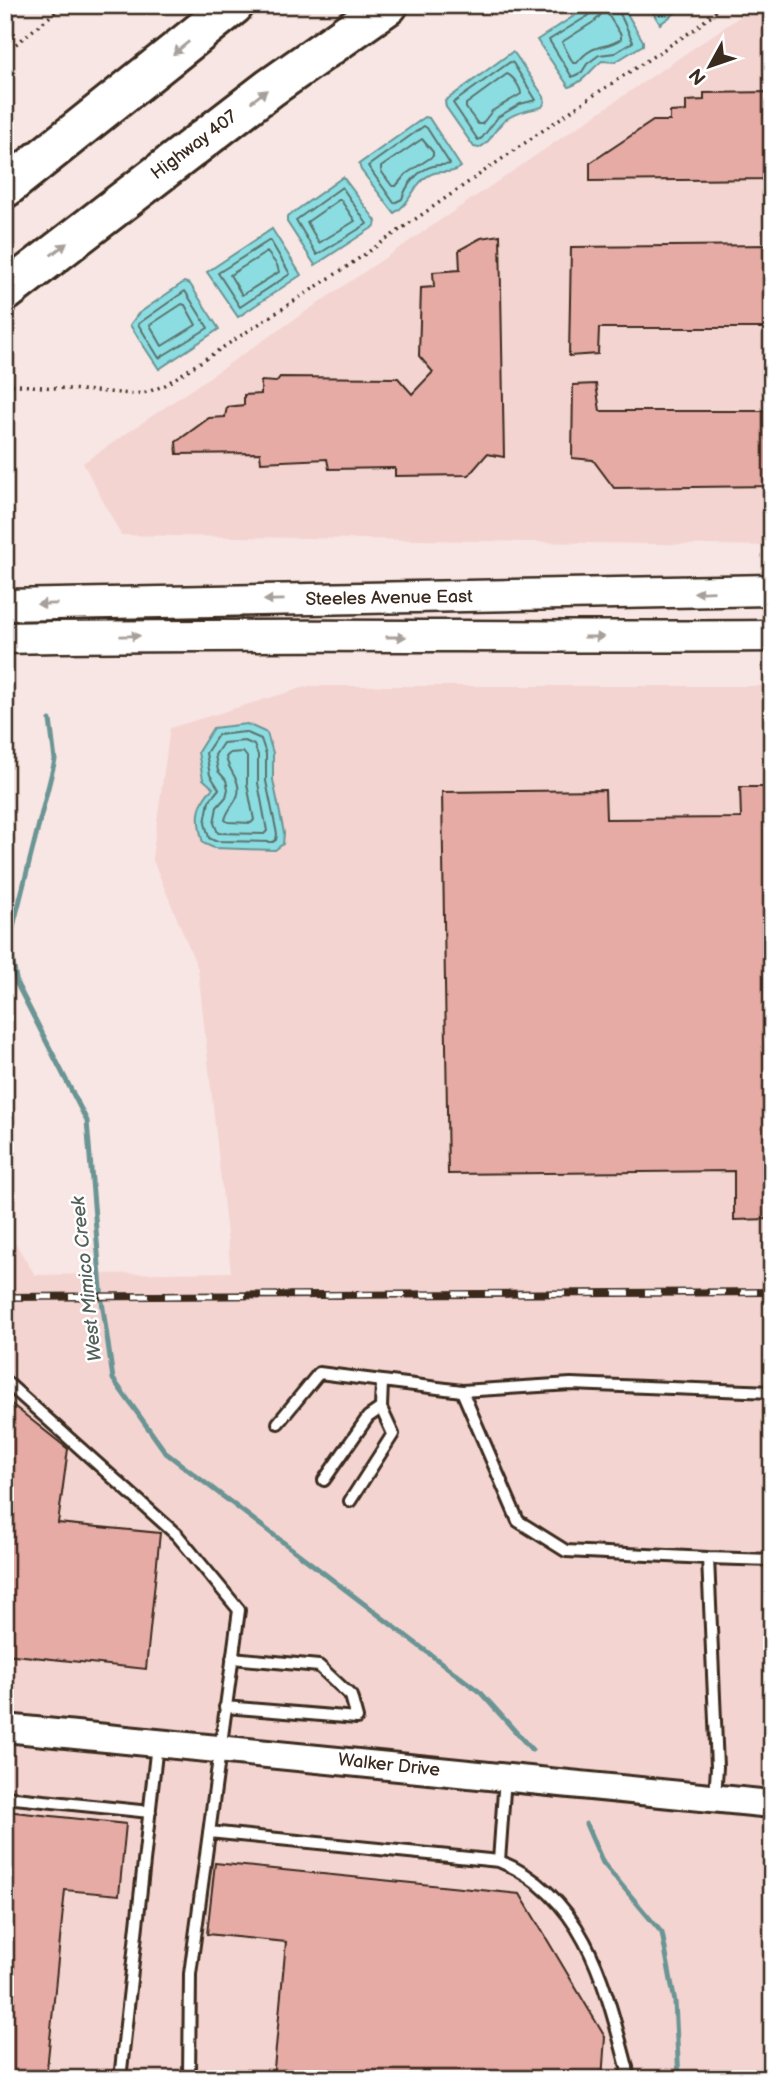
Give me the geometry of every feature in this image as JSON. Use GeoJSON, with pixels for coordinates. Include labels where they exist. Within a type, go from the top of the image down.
{"type":"FeatureCollection","features":[{"type":"Feature","properties":{"kind":"highway"},"geometry":{"type":"LineString","coordinates":[[5,188],[234,5]]}},
{"type":"Feature","properties":{"kind":"highway","name":"Highway 407"},"geometry":{"type":"LineString","coordinates":[[5,292],[270,88],[388,5]]}},
{"type":"Feature","properties":{"kind":"main road","name":"Steeles Avenue East"},"geometry":{"type":"LineString","coordinates":[[5,605],[772,590]]}},
{"type":"Feature","properties":{"kind":"main road","name":"Steeles Avenue East"},"geometry":{"type":"LineString","coordinates":[[5,638],[285,635],[538,638],[772,636]]}},
{"type":"Feature","properties":{"kind":"street","name":"Walker Drive"},"geometry":{"type":"LineString","coordinates":[[5,1728],[772,1804]]}},
{"type":"Feature","properties":{"kind":"lane"},"geometry":{"type":"LineString","coordinates":[[278,1423],[318,1373],[462,1391],[571,1384],[772,1392]]}},
{"type":"Feature","properties":{"kind":"lane"},"geometry":{"type":"LineString","coordinates":[[5,1381],[177,1535],[239,1609],[190,1974],[189,2079]]}},
{"type":"Feature","properties":{"kind":"lane"},"geometry":{"type":"LineString","coordinates":[[350,1501],[393,1434],[381,1408],[382,1381]]}},
{"type":"Feature","properties":{"kind":"lane"},"geometry":{"type":"LineString","coordinates":[[462,1391],[517,1521],[566,1551],[772,1560]]}},
{"type":"Feature","properties":{"kind":"lane"},"geometry":{"type":"LineString","coordinates":[[324,1480],[368,1417],[381,1408]]}},
{"type":"Feature","properties":{"kind":"lane"},"geometry":{"type":"LineString","coordinates":[[708,1558],[717,1767],[715,1798]]}},
{"type":"Feature","properties":{"kind":"lane"},"geometry":{"type":"LineString","coordinates":[[225,1707],[357,1718],[351,1696],[319,1666],[232,1658]]}},
{"type":"Feature","properties":{"kind":"lane"},"geometry":{"type":"LineString","coordinates":[[120,2079],[158,1744]]}},
{"type":"Feature","properties":{"kind":"lane"},"geometry":{"type":"LineString","coordinates":[[499,1861],[505,1777]]}},
{"type":"Feature","properties":{"kind":"lane"},"geometry":{"type":"LineString","coordinates":[[5,1797],[150,1812]]}},
{"type":"Feature","properties":{"kind":"lane"},"geometry":{"type":"LineString","coordinates":[[209,1832],[499,1861],[519,1869],[544,1886],[572,1919],[597,1965],[627,2067],[628,2079]]}},
{"type":"Feature","properties":{"kind":"path"},"geometry":{"type":"LineString","coordinates":[[5,53],[64,5]]}},
{"type":"Feature","properties":{"kind":"path"},"geometry":{"type":"LineString","coordinates":[[5,384],[133,394],[148,392],[165,385],[345,268],[591,97],[695,29],[723,5]]}},
{"type":"Feature","properties":{"kind":"shaded area"},"geometry":{"type":"Polygon","coordinates":[[[757,5],[772,5],[772,546],[121,535],[83,463],[757,5]]]}},
{"type":"Feature","properties":{"kind":"shaded area"},"geometry":{"type":"Polygon","coordinates":[[[309,686],[772,686],[772,2079],[5,2079],[5,1227],[35,1275],[231,1272],[198,969],[152,858],[170,728],[309,686]]]}},
{"type":"Feature","properties":{"kind":"water"},"geometry":{"type":"Polygon","coordinates":[[[591,5],[622,5],[643,45],[615,62],[602,61],[583,79],[569,87],[537,40],[591,5]]]}},
{"type":"Feature","properties":{"kind":"water"},"geometry":{"type":"Polygon","coordinates":[[[648,5],[680,5],[675,13],[660,24],[648,5]]]}},
{"type":"Feature","properties":{"kind":"water"},"geometry":{"type":"Polygon","coordinates":[[[512,52],[545,102],[542,107],[510,117],[486,143],[479,148],[474,147],[446,107],[445,101],[512,52]]]}},
{"type":"Feature","properties":{"kind":"water"},"geometry":{"type":"Polygon","coordinates":[[[425,117],[429,118],[461,167],[454,171],[434,173],[421,181],[406,203],[394,213],[359,164],[425,117]]]}},
{"type":"Feature","properties":{"kind":"water"},"geometry":{"type":"Polygon","coordinates":[[[343,177],[376,221],[375,226],[315,265],[287,222],[287,217],[343,177]]]}},
{"type":"Feature","properties":{"kind":"water"},"geometry":{"type":"Polygon","coordinates":[[[272,229],[301,275],[238,317],[207,272],[272,229]]]}},
{"type":"Feature","properties":{"kind":"water"},"geometry":{"type":"Polygon","coordinates":[[[184,282],[190,284],[219,329],[159,369],[130,325],[138,314],[184,282]]]}},
{"type":"Feature","properties":{"kind":"water"},"geometry":{"type":"Polygon","coordinates":[[[247,724],[267,733],[273,753],[273,780],[284,833],[283,844],[275,850],[214,848],[203,843],[201,835],[200,807],[213,788],[203,779],[198,752],[213,728],[247,724]]]}},
{"type":"Feature","properties":{"kind":"building"},"geometry":{"type":"Polygon","coordinates":[[[772,92],[772,179],[590,181],[590,163],[653,121],[670,121],[670,112],[686,111],[686,101],[704,100],[704,93],[772,92]]]}},
{"type":"Feature","properties":{"kind":"building"},"geometry":{"type":"Polygon","coordinates":[[[500,235],[504,457],[487,454],[469,475],[395,476],[395,468],[329,469],[327,459],[261,462],[260,453],[177,454],[176,442],[209,418],[225,417],[227,407],[244,405],[244,395],[261,394],[261,381],[276,382],[280,377],[398,378],[412,394],[433,372],[419,356],[421,288],[434,287],[433,272],[460,270],[459,250],[481,238],[500,235]]]}},
{"type":"Feature","properties":{"kind":"building"},"geometry":{"type":"Polygon","coordinates":[[[772,245],[772,328],[599,328],[598,354],[569,356],[571,247],[772,245]]]}},
{"type":"Feature","properties":{"kind":"building"},"geometry":{"type":"Polygon","coordinates":[[[596,384],[600,411],[772,411],[772,486],[614,488],[593,460],[572,458],[573,385],[596,384]]]}},
{"type":"Feature","properties":{"kind":"building"},"geometry":{"type":"Polygon","coordinates":[[[740,787],[772,787],[772,1219],[734,1220],[734,1171],[448,1174],[442,792],[605,790],[606,819],[741,818],[740,787]]]}},
{"type":"Feature","properties":{"kind":"building"},"geometry":{"type":"Polygon","coordinates":[[[5,1399],[68,1449],[58,1523],[160,1533],[146,1669],[5,1654],[5,1399]]]}},
{"type":"Feature","properties":{"kind":"building"},"geometry":{"type":"Polygon","coordinates":[[[5,1811],[126,1824],[119,1895],[65,1890],[46,2079],[5,2079],[5,1811]]]}},
{"type":"Feature","properties":{"kind":"building"},"geometry":{"type":"Polygon","coordinates":[[[215,1863],[520,1894],[605,2037],[602,2079],[273,2079],[286,1942],[207,1934],[215,1863]]]}},
{"type":"Feature","properties":{"kind":"waterway","name":"West Mimico Creek"},"geometry":{"type":"LineString","coordinates":[[50,720],[55,760],[9,943],[17,984],[87,1121],[102,1301],[113,1379],[166,1453],[481,1693],[532,1750]]}},
{"type":"Feature","properties":{"kind":"waterway","name":"West Mimico Creek"},"geometry":{"type":"LineString","coordinates":[[586,1824],[603,1863],[662,1933],[675,2002],[679,2079]]}},
{"type":"Feature","properties":{"kind":"railway"},"geometry":{"type":"LineString","coordinates":[[5,1297],[772,1292]]}}]}
